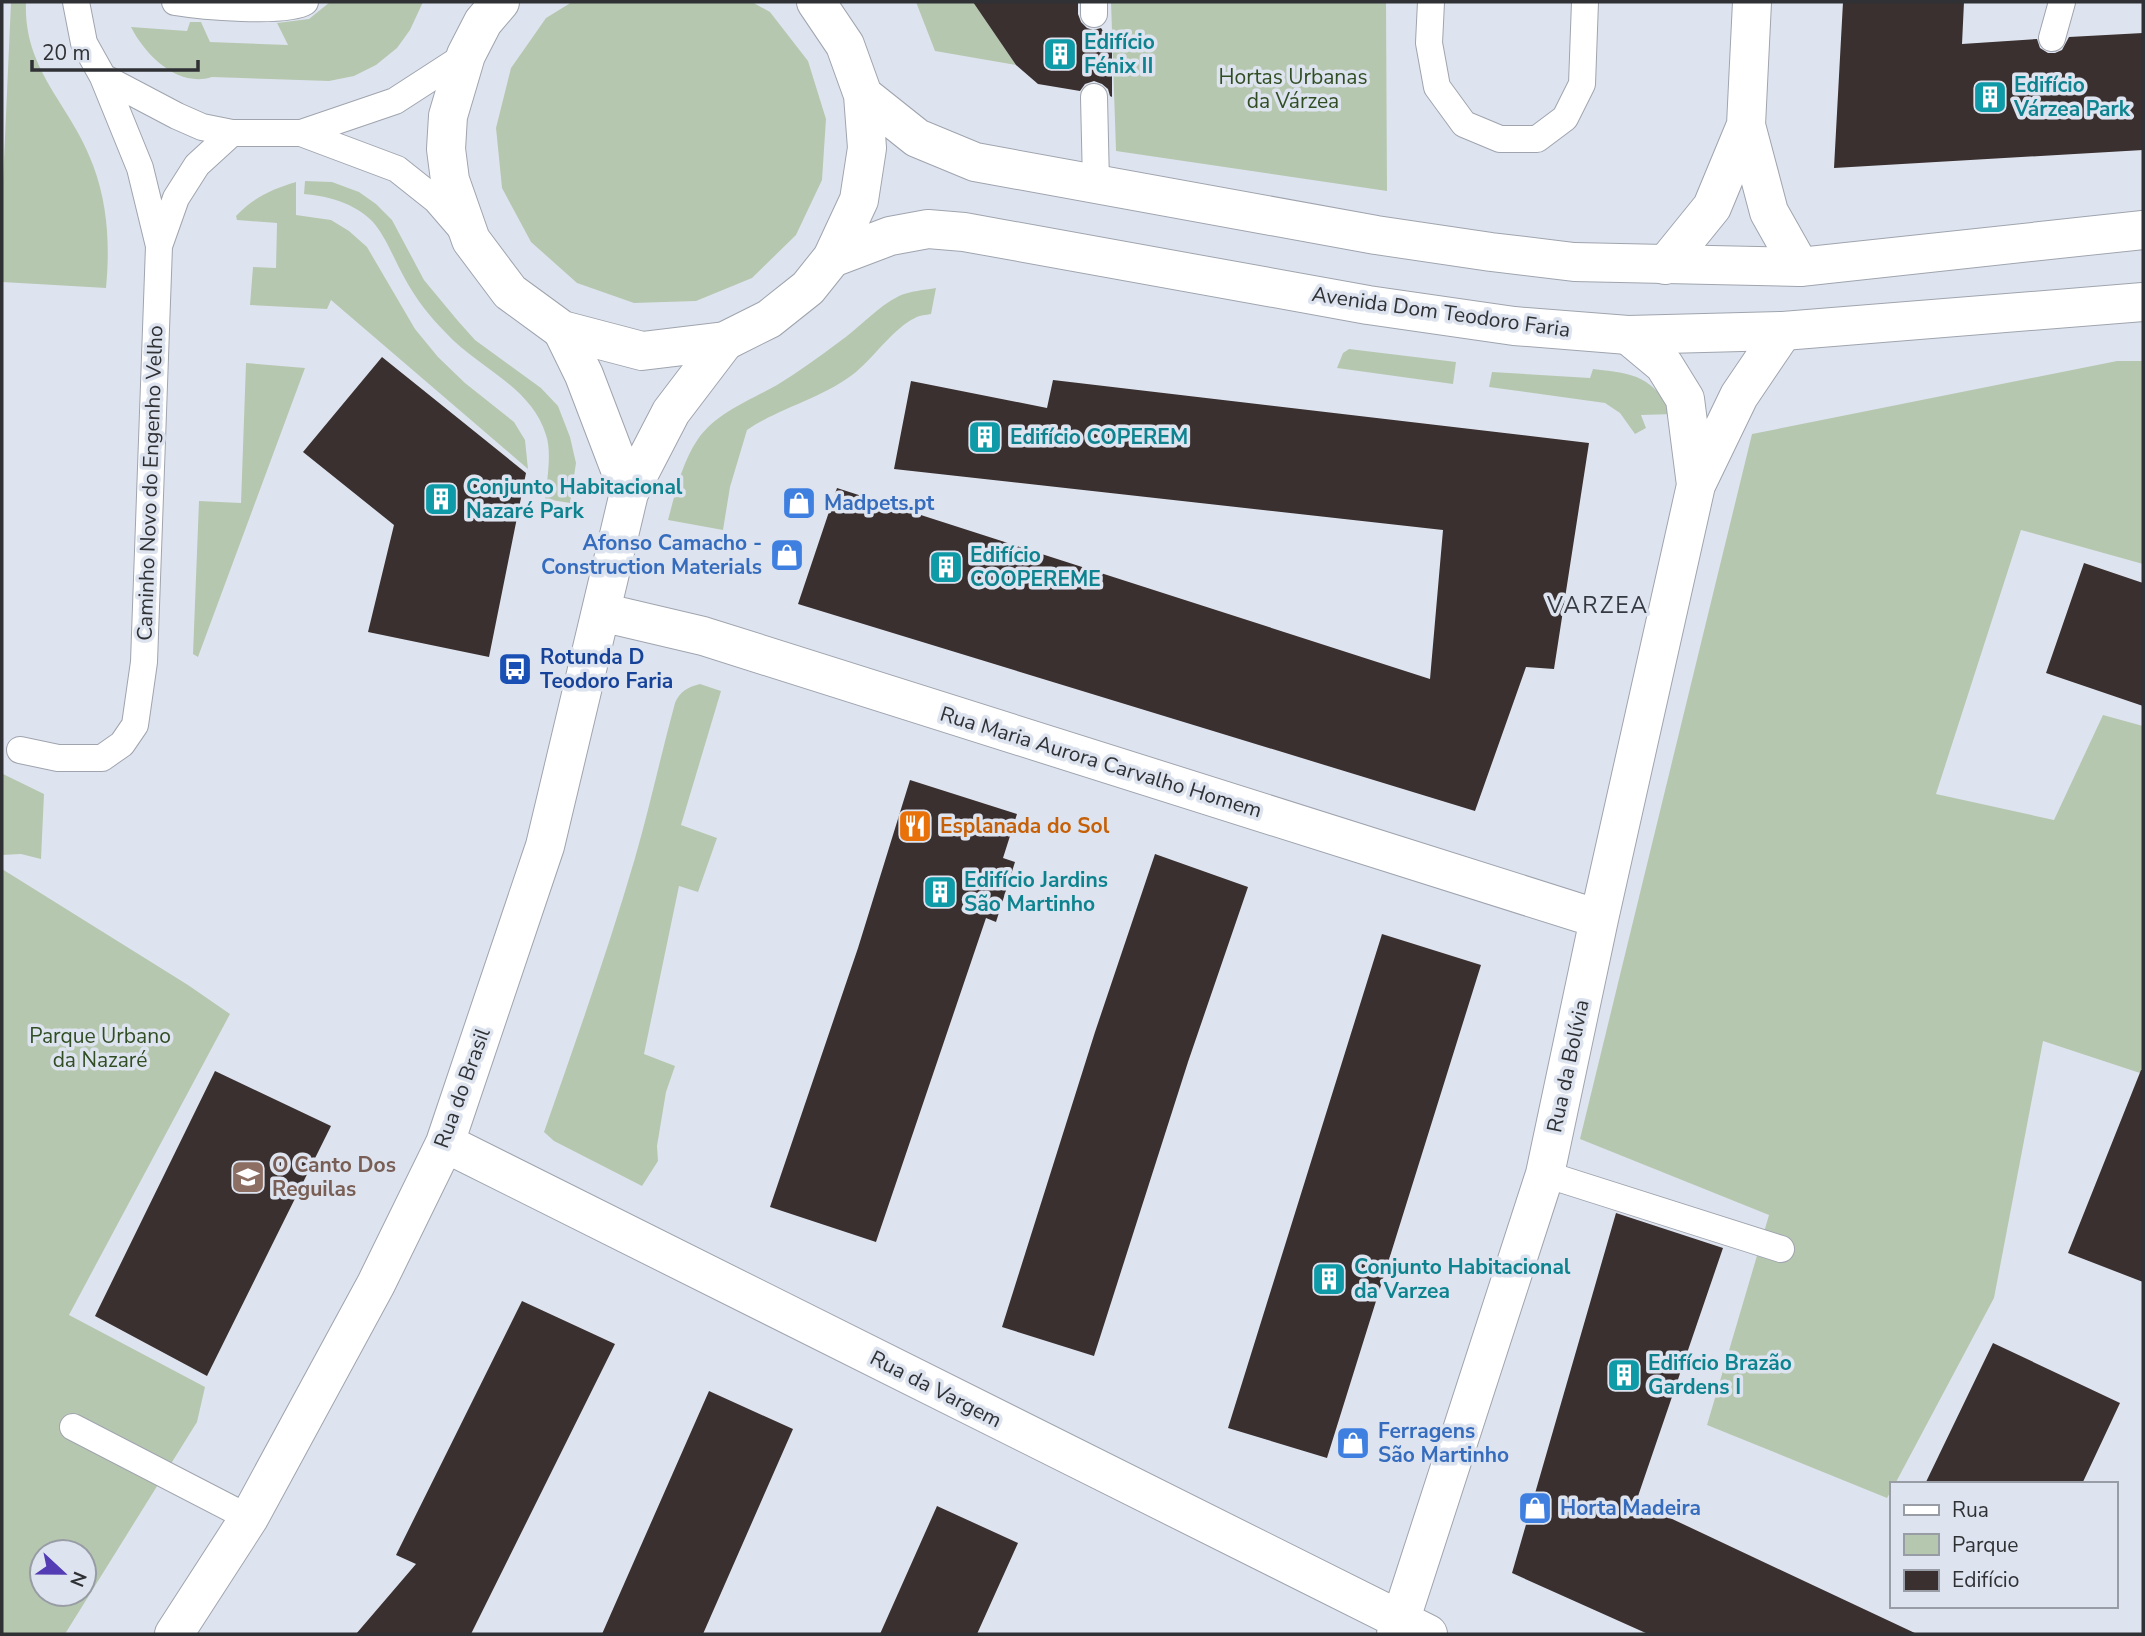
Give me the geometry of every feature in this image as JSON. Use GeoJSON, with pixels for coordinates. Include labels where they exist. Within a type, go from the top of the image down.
{"type":"FeatureCollection","features":[{"type":"Feature","properties":{"kind":"street"},"geometry":{"type":"LineString","coordinates":[[500,2],[483,22],[466,55],[448,116],[446,149],[450,180],[471,240],[510,292],[562,330],[642,351],[725,341],[769,319],[808,288],[832,258],[859,200],[867,148],[863,95],[845,45],[816,2]]}},
{"type":"Feature","properties":{"kind":"street"},"geometry":{"type":"LineString","coordinates":[[1752,2],[1746,125],[1769,212],[1800,267]]}},
{"type":"Feature","properties":{"kind":"street"},"geometry":{"type":"LineString","coordinates":[[863,95],[917,138],[975,162],[1376,235],[1574,262],[1800,267],[2143,230]]}},
{"type":"Feature","properties":{"kind":"street"},"geometry":{"type":"LineString","coordinates":[[1665,265],[1712,207],[1746,125]]}},
{"type":"Feature","properties":{"kind":"street","name":"Avenida Dom Teodoro Faria"},"geometry":{"type":"LineString","coordinates":[[832,258],[890,236],[928,229],[964,232],[1368,305],[1514,326],[1628,335],[1783,331],[2143,302]]}},
{"type":"Feature","properties":{"kind":"street"},"geometry":{"type":"LineString","coordinates":[[562,330],[584,375],[629,493]]}},
{"type":"Feature","properties":{"kind":"street","name":"Rua da Bolívia"},"geometry":{"type":"LineString","coordinates":[[1408,1630],[1545,1174],[1696,485],[1739,396],[1783,331]]}},
{"type":"Feature","properties":{"kind":"street","name":"Rua da Bolívia"},"geometry":{"type":"LineString","coordinates":[[1628,335],[1664,365],[1685,399],[1696,485]]}},
{"type":"Feature","properties":{"kind":"street","name":"Rua do Brasil"},"geometry":{"type":"LineString","coordinates":[[174,1634],[249,1518],[376,1284],[444,1143],[545,846],[629,493],[671,412],[725,341]]}},
{"type":"Feature","properties":{"kind":"street","name":"Rua Maria Aurora Carvalho Homem"},"geometry":{"type":"LineString","coordinates":[[601,612],[703,636],[1599,919]]}},
{"type":"Feature","properties":{"kind":"street","name":"Rua da Vargem"},"geometry":{"type":"LineString","coordinates":[[444,1143],[1408,1630]]}},
{"type":"Feature","properties":{"kind":"lane"},"geometry":{"type":"LineString","coordinates":[[76,2],[84,43],[103,77],[140,168],[159,246]]}},
{"type":"Feature","properties":{"kind":"lane"},"geometry":{"type":"LineString","coordinates":[[175,2],[284,8],[305,2]]}},
{"type":"Feature","properties":{"kind":"lane"},"geometry":{"type":"LineString","coordinates":[[1431,2],[1429,43],[1437,87],[1464,124],[1500,139],[1537,139],[1565,118],[1582,84],[1585,2]]}},
{"type":"Feature","properties":{"kind":"lane"},"geometry":{"type":"LineString","coordinates":[[2052,38],[2062,2]]}},
{"type":"Feature","properties":{"kind":"lane"},"geometry":{"type":"LineString","coordinates":[[103,77],[202,127],[232,133],[301,133],[395,101],[466,55]]}},
{"type":"Feature","properties":{"kind":"lane"},"geometry":{"type":"LineString","coordinates":[[1094,97],[1096,183]]}},
{"type":"Feature","properties":{"kind":"lane","name":"Caminho Novo do Engenho Velho"},"geometry":{"type":"LineString","coordinates":[[20,750],[58,758],[102,758],[122,744],[135,725],[144,649],[159,246],[176,198],[197,165],[232,133]]}},
{"type":"Feature","properties":{"kind":"lane"},"geometry":{"type":"LineString","coordinates":[[301,133],[397,169],[436,200],[471,240]]}},
{"type":"Feature","properties":{"kind":"lane"},"geometry":{"type":"LineString","coordinates":[[1545,1174],[1781,1249]]}},
{"type":"Feature","properties":{"kind":"lane"},"geometry":{"type":"LineString","coordinates":[[73,1427],[249,1518]]}},
{"type":"Feature","properties":{"kind":"green space"},"geometry":{"type":"Polygon","coordinates":[[[11,2],[26,2],[27,26],[40,68],[84,144],[98,180],[107,226],[106,288],[2,282],[2,205],[11,2]]]}},
{"type":"Feature","properties":{"kind":"green space"},"geometry":{"type":"Polygon","coordinates":[[[330,2],[423,2],[410,30],[397,48],[376,65],[354,76],[329,81],[187,78],[164,67],[154,58],[131,27],[187,31],[190,22],[201,22],[210,42],[288,45],[277,23],[309,19],[330,2]]]}},
{"type":"Feature","properties":{"kind":"green space"},"geometry":{"type":"Polygon","coordinates":[[[572,2],[752,2],[770,12],[808,61],[826,119],[822,180],[796,235],[752,278],[696,301],[634,303],[577,283],[531,242],[502,188],[496,128],[511,68],[546,18],[572,2]]]}},
{"type":"Feature","properties":{"kind":"green space"},"geometry":{"type":"Polygon","coordinates":[[[916,2],[974,2],[1016,65],[935,51],[916,2]]]}},
{"type":"Feature","properties":{"kind":"green space","name":"Hortas Urbanas da Várzea"},"geometry":{"type":"Polygon","coordinates":[[[1111,2],[1386,2],[1387,191],[1116,151],[1111,2]]]}},
{"type":"Feature","properties":{"kind":"green space"},"geometry":{"type":"Polygon","coordinates":[[[305,181],[332,182],[359,192],[376,204],[392,220],[424,280],[475,340],[541,388],[558,406],[570,437],[576,463],[570,503],[545,499],[548,442],[539,418],[529,403],[459,345],[434,320],[413,292],[372,221],[357,209],[340,202],[304,194],[305,181]]]}},
{"type":"Feature","properties":{"kind":"green space"},"geometry":{"type":"Polygon","coordinates":[[[296,182],[296,215],[331,220],[367,247],[415,329],[438,357],[465,383],[514,422],[525,440],[528,469],[331,300],[327,309],[250,305],[253,267],[276,268],[277,223],[237,220],[236,216],[263,195],[296,182]]]}},
{"type":"Feature","properties":{"kind":"green space"},"geometry":{"type":"Polygon","coordinates":[[[936,288],[931,314],[917,317],[900,328],[856,372],[830,389],[747,430],[730,487],[723,530],[668,520],[688,458],[698,439],[714,421],[801,370],[899,296],[936,288]]]}},
{"type":"Feature","properties":{"kind":"green space"},"geometry":{"type":"Polygon","coordinates":[[[1349,349],[1456,362],[1453,384],[1337,368],[1343,353],[1349,349]]]}},
{"type":"Feature","properties":{"kind":"green space"},"geometry":{"type":"Polygon","coordinates":[[[2117,361],[2143,361],[2143,564],[2021,530],[1936,794],[2054,820],[2103,715],[2143,726],[2143,1074],[2043,1041],[1994,1298],[1896,1482],[1890,1482],[1887,1498],[1707,1425],[1769,1215],[1580,1139],[1752,434],[2117,361]]]}},
{"type":"Feature","properties":{"kind":"green space"},"geometry":{"type":"Polygon","coordinates":[[[246,363],[305,368],[198,657],[193,654],[199,501],[241,503],[246,363]]]}},
{"type":"Feature","properties":{"kind":"green space"},"geometry":{"type":"Polygon","coordinates":[[[1593,369],[1641,379],[1658,392],[1675,414],[1641,415],[1646,428],[1635,434],[1620,413],[1605,403],[1489,387],[1492,372],[1590,378],[1593,369]]]}},
{"type":"Feature","properties":{"kind":"green space"},"geometry":{"type":"Polygon","coordinates":[[[700,684],[721,691],[681,825],[717,838],[698,892],[679,886],[644,1054],[675,1066],[666,1092],[657,1146],[658,1161],[642,1186],[554,1141],[544,1132],[625,892],[675,703],[685,690],[700,684]]]}},
{"type":"Feature","properties":{"kind":"green space"},"geometry":{"type":"Polygon","coordinates":[[[3,774],[44,794],[41,859],[21,854],[2,855],[3,774]]]}},
{"type":"Feature","properties":{"kind":"green space","name":"Parque Urbano da Nazaré"},"geometry":{"type":"Polygon","coordinates":[[[2,869],[230,1014],[69,1315],[205,1387],[197,1422],[98,1581],[98,1538],[28,1538],[28,1608],[81,1608],[65,1634],[2,1634],[2,869]]]}},
{"type":"Feature","properties":{"kind":"building","name":"Edifício Fénix II"},"geometry":{"type":"Polygon","coordinates":[[[973,2],[1078,2],[1081,22],[1093,30],[1101,28],[1112,44],[1112,97],[1108,89],[1094,81],[1085,84],[1080,91],[1038,84],[1016,65],[973,2]]]}},
{"type":"Feature","properties":{"kind":"building","name":"Edifício Várzea Park"},"geometry":{"type":"Polygon","coordinates":[[[1843,2],[1964,2],[1962,44],[2037,39],[2040,48],[2048,53],[2062,50],[2069,37],[2143,33],[2143,150],[1834,168],[1843,2]]]}},
{"type":"Feature","properties":{"kind":"building","name":"Conjunto Habitacional Nazaré Park"},"geometry":{"type":"Polygon","coordinates":[[[382,357],[526,473],[489,657],[368,632],[394,525],[303,452],[382,357]]]}},
{"type":"Feature","properties":{"kind":"building","name":"Edifício COOPEREME"},"geometry":{"type":"Polygon","coordinates":[[[1053,380],[1589,443],[1554,669],[1526,667],[1475,811],[798,604],[837,488],[1430,679],[1443,530],[894,469],[911,381],[1047,408],[1053,380]]]}},
{"type":"Feature","properties":{"kind":"building"},"geometry":{"type":"Polygon","coordinates":[[[2084,563],[2143,583],[2143,706],[2046,673],[2084,563]]]}},
{"type":"Feature","properties":{"kind":"building"},"geometry":{"type":"Polygon","coordinates":[[[910,780],[1017,814],[1003,858],[1015,862],[996,922],[986,918],[876,1242],[770,1207],[858,948],[910,780]]]}},
{"type":"Feature","properties":{"kind":"building"},"geometry":{"type":"Polygon","coordinates":[[[1155,854],[1248,887],[1188,1062],[1094,1356],[1002,1327],[1095,1032],[1155,854]]]}},
{"type":"Feature","properties":{"kind":"building","name":"Conjunto Habitacional da Varzea"},"geometry":{"type":"Polygon","coordinates":[[[1382,934],[1481,965],[1327,1458],[1228,1428],[1382,934]]]}},
{"type":"Feature","properties":{"kind":"building"},"geometry":{"type":"Polygon","coordinates":[[[2143,1070],[2143,1282],[2068,1253],[2143,1070]]]}},
{"type":"Feature","properties":{"kind":"building"},"geometry":{"type":"Polygon","coordinates":[[[215,1071],[331,1126],[207,1376],[95,1316],[215,1071]]]}},
{"type":"Feature","properties":{"kind":"building","name":"Edifício Brazão Gardens I"},"geometry":{"type":"Polygon","coordinates":[[[1616,1213],[1723,1248],[1636,1502],[1917,1634],[1648,1634],[1512,1573],[1616,1213]]]}},
{"type":"Feature","properties":{"kind":"building"},"geometry":{"type":"Polygon","coordinates":[[[522,1301],[615,1344],[471,1634],[356,1634],[416,1564],[396,1555],[522,1301]]]}},
{"type":"Feature","properties":{"kind":"building"},"geometry":{"type":"Polygon","coordinates":[[[1993,1343],[2120,1403],[2083,1482],[1926,1482],[1993,1343]]]}},
{"type":"Feature","properties":{"kind":"building"},"geometry":{"type":"Polygon","coordinates":[[[709,1391],[793,1429],[703,1634],[602,1634],[709,1391]]]}},
{"type":"Feature","properties":{"kind":"building"},"geometry":{"type":"Polygon","coordinates":[[[937,1506],[1018,1543],[977,1634],[880,1634],[937,1506]]]}},
{"type":"Feature","properties":{"kind":"place","name":"Edifício Fénix II"},"geometry":{"type":"Point","coordinates":[1060,54]}},
{"type":"Feature","properties":{"kind":"place","name":"Edifício Várzea Park"},"geometry":{"type":"Point","coordinates":[1990,97]}},
{"type":"Feature","properties":{"kind":"place","name":"Edifício COPEREM"},"geometry":{"type":"Point","coordinates":[985,437]}},
{"type":"Feature","properties":{"kind":"place","name":"Conjunto Habitacional Nazaré Park"},"geometry":{"type":"Point","coordinates":[441,499]}},
{"type":"Feature","properties":{"kind":"place","name":"Madpets.pt"},"geometry":{"type":"Point","coordinates":[799,503]}},
{"type":"Feature","properties":{"kind":"place","name":"Afonso Camacho - Construction Materials"},"geometry":{"type":"Point","coordinates":[787,555]}},
{"type":"Feature","properties":{"kind":"place","name":"Edifício COOPEREME"},"geometry":{"type":"Point","coordinates":[946,567]}},
{"type":"Feature","properties":{"kind":"place","name":"Rotunda D Teodoro Faria"},"geometry":{"type":"Point","coordinates":[515,669]}},
{"type":"Feature","properties":{"kind":"place","name":"Esplanada do Sol"},"geometry":{"type":"Point","coordinates":[915,826]}},
{"type":"Feature","properties":{"kind":"place","name":"Edifício Jardins São Martinho"},"geometry":{"type":"Point","coordinates":[940,892]}},
{"type":"Feature","properties":{"kind":"place","name":"O Canto Dos Reguilas"},"geometry":{"type":"Point","coordinates":[248,1177]}},
{"type":"Feature","properties":{"kind":"place","name":"Conjunto Habitacional da Varzea"},"geometry":{"type":"Point","coordinates":[1329,1279]}},
{"type":"Feature","properties":{"kind":"place","name":"Edifício Brazão Gardens I"},"geometry":{"type":"Point","coordinates":[1624,1375]}},
{"type":"Feature","properties":{"kind":"place","name":"Ferragens São Martinho"},"geometry":{"type":"Point","coordinates":[1353,1443]}},
{"type":"Feature","properties":{"kind":"place","name":"Horta Madeira"},"geometry":{"type":"Point","coordinates":[1535,1508]}},
{"type":"Feature","properties":{"kind":"district","name":"VARZEA"},"geometry":{"type":"Point","coordinates":[1598,605]}}]}
